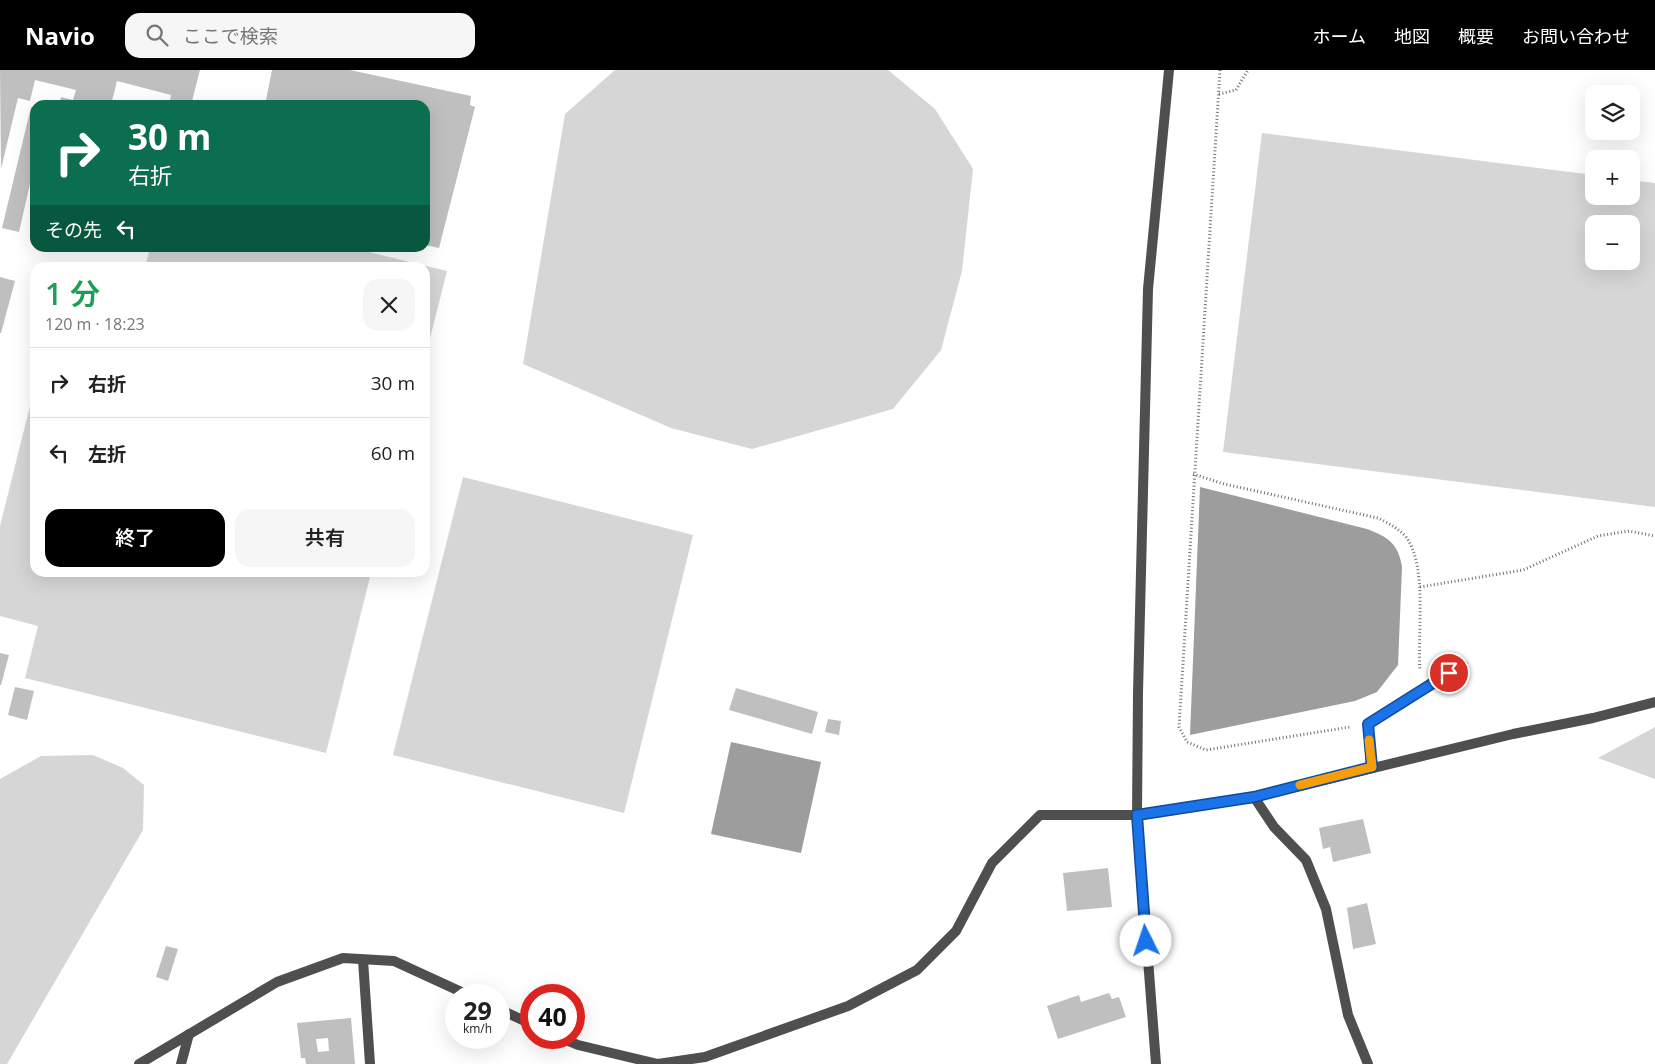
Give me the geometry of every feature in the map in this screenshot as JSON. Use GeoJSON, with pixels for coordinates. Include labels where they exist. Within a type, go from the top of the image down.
{"type":"FeatureCollection","features":[{"type":"Feature","properties":{"kind":"street"},"geometry":{"type":"LineString","coordinates":[[1156,1064],[1137,815],[1138,693],[1148,290],[1169,70]]}},
{"type":"Feature","properties":{"kind":"street"},"geometry":{"type":"LineString","coordinates":[[1372,767],[1368,724],[1462,665]]}},
{"type":"Feature","properties":{"kind":"street"},"geometry":{"type":"LineString","coordinates":[[585,1047],[658,1064],[705,1057],[848,1006],[918,970],[956,931],[992,863],[1040,815],[1137,815],[1254,797],[1372,767],[1512,734],[1593,718],[1655,702]]}},
{"type":"Feature","properties":{"kind":"street"},"geometry":{"type":"LineString","coordinates":[[1254,797],[1274,827],[1306,860],[1326,909],[1348,1014],[1368,1064]]}},
{"type":"Feature","properties":{"kind":"street"},"geometry":{"type":"LineString","coordinates":[[139,1064],[276,982],[343,958],[394,961],[445,984]]}},
{"type":"Feature","properties":{"kind":"street"},"geometry":{"type":"LineString","coordinates":[[363,960],[370,1064]]}},
{"type":"Feature","properties":{"kind":"street"},"geometry":{"type":"LineString","coordinates":[[181,1064],[189,1034]]}},
{"type":"Feature","properties":{"kind":"path"},"geometry":{"type":"LineString","coordinates":[[1220,70],[1193,474],[1179,727],[1187,742],[1206,750],[1368,724]]}},
{"type":"Feature","properties":{"kind":"path"},"geometry":{"type":"LineString","coordinates":[[1219,94],[1236,90],[1248,70]]}},
{"type":"Feature","properties":{"kind":"path"},"geometry":{"type":"LineString","coordinates":[[1193,474],[1224,484],[1378,518],[1395,526],[1407,538],[1414,556],[1420,587],[1422,690]]}},
{"type":"Feature","properties":{"kind":"path"},"geometry":{"type":"LineString","coordinates":[[1420,587],[1523,570],[1598,536],[1629,531],[1655,536]]}},
{"type":"Feature","properties":{"kind":"shaded area"},"geometry":{"type":"Polygon","coordinates":[[[615,70],[888,70],[935,109],[973,169],[962,271],[941,350],[893,409],[752,449],[671,428],[523,364],[565,114],[615,70]]]}},
{"type":"Feature","properties":{"kind":"shaded area"},"geometry":{"type":"Polygon","coordinates":[[[1262,133],[1585,174],[1585,205],[1640,205],[1640,181],[1655,183],[1655,507],[1223,452],[1262,133]]]}},
{"type":"Feature","properties":{"kind":"shaded area"},"geometry":{"type":"Polygon","coordinates":[[[149,252],[369,252],[410,262],[146,262],[149,252]]]}},
{"type":"Feature","properties":{"kind":"shaded area"},"geometry":{"type":"Polygon","coordinates":[[[430,267],[447,271],[430,338],[430,267]]]}},
{"type":"Feature","properties":{"kind":"shaded area"},"geometry":{"type":"Polygon","coordinates":[[[30,406],[30,577],[370,577],[326,753],[25,678],[38,626],[0,616],[0,526],[30,406]]]}},
{"type":"Feature","properties":{"kind":"shaded area"},"geometry":{"type":"Polygon","coordinates":[[[463,477],[693,535],[624,813],[393,755],[463,477]]]}},
{"type":"Feature","properties":{"kind":"shaded area"},"geometry":{"type":"Polygon","coordinates":[[[1200,487],[1367,529],[1391,542],[1398,552],[1402,567],[1398,665],[1377,692],[1355,701],[1190,735],[1200,487]]]}},
{"type":"Feature","properties":{"kind":"shaded area"},"geometry":{"type":"Polygon","coordinates":[[[1655,727],[1655,779],[1598,758],[1655,727]]]}},
{"type":"Feature","properties":{"kind":"shaded area"},"geometry":{"type":"Polygon","coordinates":[[[731,742],[821,762],[801,853],[711,834],[731,742]]]}},
{"type":"Feature","properties":{"kind":"shaded area"},"geometry":{"type":"Polygon","coordinates":[[[93,755],[123,768],[144,785],[143,830],[7,1064],[0,1064],[0,779],[41,756],[93,755]]]}},
{"type":"Feature","properties":{"kind":"building"},"geometry":{"type":"Polygon","coordinates":[[[0,70],[200,70],[192,100],[170,100],[171,95],[117,81],[112,100],[73,100],[76,90],[35,80],[30,101],[18,98],[1,169],[0,70]]]}},
{"type":"Feature","properties":{"kind":"building"},"geometry":{"type":"Polygon","coordinates":[[[272,70],[350,70],[471,96],[470,105],[475,107],[439,248],[430,246],[430,100],[266,100],[272,70]]]}},
{"type":"Feature","properties":{"kind":"building"},"geometry":{"type":"Polygon","coordinates":[[[61,97],[73,100],[60,100],[61,97]]]}},
{"type":"Feature","properties":{"kind":"building"},"geometry":{"type":"Polygon","coordinates":[[[30,111],[30,184],[19,232],[2,228],[30,111]]]}},
{"type":"Feature","properties":{"kind":"building"},"geometry":{"type":"Polygon","coordinates":[[[0,277],[15,281],[1,333],[0,333],[0,277]]]}},
{"type":"Feature","properties":{"kind":"building"},"geometry":{"type":"Polygon","coordinates":[[[0,653],[9,655],[1,685],[0,685],[0,653]]]}},
{"type":"Feature","properties":{"kind":"building"},"geometry":{"type":"Polygon","coordinates":[[[15,687],[34,691],[27,720],[8,715],[15,687]]]}},
{"type":"Feature","properties":{"kind":"building"},"geometry":{"type":"Polygon","coordinates":[[[736,688],[818,712],[812,734],[729,710],[736,688]]]}},
{"type":"Feature","properties":{"kind":"building"},"geometry":{"type":"Polygon","coordinates":[[[828,719],[841,721],[839,735],[825,732],[828,719]]]}},
{"type":"Feature","properties":{"kind":"building"},"geometry":{"type":"Polygon","coordinates":[[[1363,819],[1371,853],[1333,862],[1330,847],[1323,849],[1319,828],[1363,819]]]}},
{"type":"Feature","properties":{"kind":"building"},"geometry":{"type":"Polygon","coordinates":[[[1108,868],[1112,907],[1067,911],[1063,873],[1108,868]]]}},
{"type":"Feature","properties":{"kind":"building"},"geometry":{"type":"Polygon","coordinates":[[[1367,903],[1376,944],[1353,949],[1347,908],[1367,903]]]}},
{"type":"Feature","properties":{"kind":"building"},"geometry":{"type":"Polygon","coordinates":[[[166,946],[178,949],[168,981],[156,977],[166,946]]]}},
{"type":"Feature","properties":{"kind":"building"},"geometry":{"type":"Polygon","coordinates":[[[1109,993],[1112,999],[1119,997],[1126,1017],[1058,1039],[1047,1006],[1079,995],[1081,1002],[1109,993]]]}},
{"type":"Feature","properties":{"kind":"building"},"geometry":{"type":"Polygon","coordinates":[[[351,1018],[355,1064],[306,1064],[305,1058],[301,1058],[297,1023],[351,1018]],[[328,1038],[316,1039],[318,1052],[329,1051],[328,1038]]]}},
{"type":"Feature","properties":{"kind":"slow traffic"},"geometry":{"type":"LineString","coordinates":[[1300,785],[1372,767],[1369,740]]}},
{"type":"Feature","properties":{"kind":"route"},"geometry":{"type":"LineString","coordinates":[[1146,941],[1137,815],[1254,797],[1372,767],[1368,724],[1449,673]]}}]}
